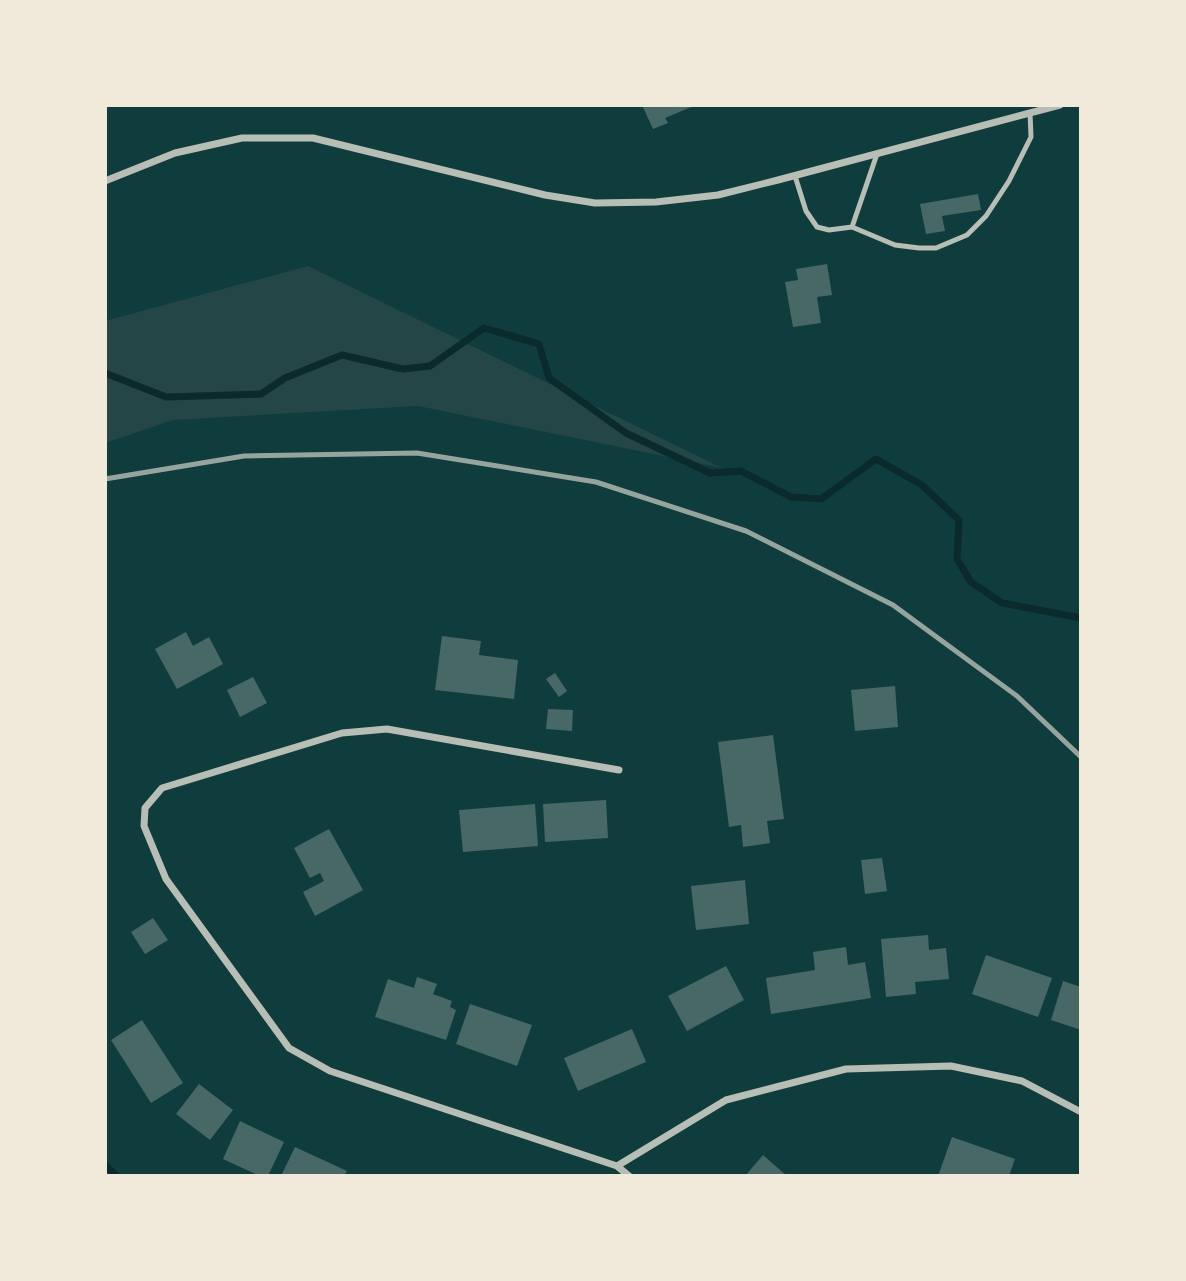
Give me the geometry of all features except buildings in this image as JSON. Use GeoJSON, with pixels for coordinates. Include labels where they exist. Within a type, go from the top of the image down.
{"type":"FeatureCollection","features":[{"type":"Feature","properties":{"kind":"street"},"geometry":{"type":"LineString","coordinates":[[105,181],[175,153],[242,138],[313,138],[545,195],[595,203],[656,202],[718,195],[1060,105]]}},
{"type":"Feature","properties":{"kind":"street"},"geometry":{"type":"LineString","coordinates":[[619,770],[387,729],[342,733],[162,788],[145,808],[144,826],[166,879],[289,1048],[330,1071],[617,1166],[629,1176]]}},
{"type":"Feature","properties":{"kind":"street"},"geometry":{"type":"LineString","coordinates":[[617,1166],[726,1100],[846,1069],[951,1066],[1022,1081],[1081,1112]]}},
{"type":"Feature","properties":{"kind":"lane"},"geometry":{"type":"LineString","coordinates":[[795,176],[806,211],[817,227],[829,230],[852,227],[895,245],[936,248],[967,235],[986,216],[1009,181],[1031,137],[1030,113]]}},
{"type":"Feature","properties":{"kind":"lane"},"geometry":{"type":"LineString","coordinates":[[852,227],[877,154]]}},
{"type":"Feature","properties":{"kind":"shaded area"},"geometry":{"type":"Polygon","coordinates":[[[308,266],[722,468],[418,406],[173,420],[105,443],[105,321],[308,266]]]}},
{"type":"Feature","properties":{"kind":"waterway"},"geometry":{"type":"LineString","coordinates":[[105,373],[166,397],[261,394],[285,378],[342,355],[403,369],[430,366],[484,328],[539,344],[549,378],[626,433],[710,473],[741,471],[791,497],[821,499],[876,459],[922,485],[959,520],[957,559],[971,582],[1002,603],[1081,618]]}},
{"type":"Feature","properties":{"kind":"waterway"},"geometry":{"type":"LineString","coordinates":[[105,1165],[117,1176]]}},
{"type":"Feature","properties":{"kind":"railway"},"geometry":{"type":"LineString","coordinates":[[105,479],[244,456],[417,453],[596,482],[746,531],[893,605],[1017,696],[1081,757]]}}]}
